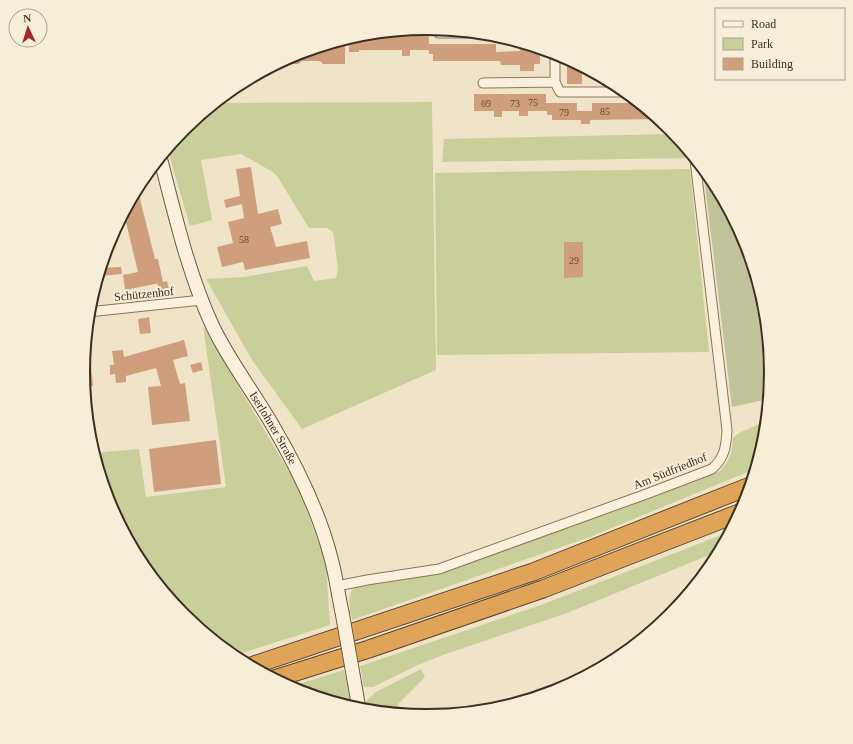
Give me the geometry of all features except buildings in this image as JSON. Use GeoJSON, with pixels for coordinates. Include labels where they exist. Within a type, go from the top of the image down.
{"type":"FeatureCollection","features":[{"type":"Feature","properties":{"kind":"highway"},"geometry":{"type":"LineString","coordinates":[[258,664],[533,572],[743,489]]}},
{"type":"Feature","properties":{"kind":"highway"},"geometry":{"type":"LineString","coordinates":[[282,676],[543,589],[731,517]]}},
{"type":"Feature","properties":{"kind":"highway"},"geometry":{"type":"LineString","coordinates":[[720,521],[730,519]]}},
{"type":"Feature","properties":{"kind":"main road","name":"Iserlohner Straße"},"geometry":{"type":"LineString","coordinates":[[162,164],[181,239],[202,300],[217,334],[273,426],[305,486],[319,518],[337,586],[358,702]]}},
{"type":"Feature","properties":{"kind":"street"},"geometry":{"type":"LineString","coordinates":[[555,61],[556,82],[560,92],[614,92]]}},
{"type":"Feature","properties":{"kind":"street"},"geometry":{"type":"LineString","coordinates":[[483,83],[556,82]]}},
{"type":"Feature","properties":{"kind":"street","name":"Am Südfriedhof"},"geometry":{"type":"LineString","coordinates":[[337,586],[439,569],[649,494],[712,469],[720,462],[725,454],[727,430],[696,170]]}},
{"type":"Feature","properties":{"kind":"street","name":"Schützenhof"},"geometry":{"type":"LineString","coordinates":[[95,311],[202,300]]}},
{"type":"Feature","properties":{"kind":"green space"},"geometry":{"type":"Polygon","coordinates":[[[432,102],[436,370],[302,429],[252,360],[206,279],[244,277],[307,266],[314,281],[336,278],[338,269],[333,232],[327,228],[309,228],[277,176],[241,154],[201,160],[212,220],[190,226],[169,155],[188,134],[224,103],[432,102]]]}},
{"type":"Feature","properties":{"kind":"green space"},"geometry":{"type":"Polygon","coordinates":[[[665,134],[687,158],[442,162],[444,139],[665,134]]]}},
{"type":"Feature","properties":{"kind":"green space"},"geometry":{"type":"Polygon","coordinates":[[[690,169],[709,352],[437,355],[435,173],[690,169]],[[564,242],[564,277],[583,277],[583,242],[564,242]]]}},
{"type":"Feature","properties":{"kind":"green space"},"geometry":{"type":"Polygon","coordinates":[[[705,182],[729,223],[738,243],[752,285],[761,328],[764,372],[762,400],[732,407],[705,182]]]}},
{"type":"Feature","properties":{"kind":"green space"},"geometry":{"type":"Polygon","coordinates":[[[203,326],[298,487],[326,563],[330,625],[241,653],[221,639],[188,610],[173,594],[146,559],[124,521],[115,501],[107,480],[99,452],[139,449],[146,497],[226,487],[203,326]]]}},
{"type":"Feature","properties":{"kind":"green space"},"geometry":{"type":"Polygon","coordinates":[[[760,424],[748,472],[590,537],[352,620],[350,594],[355,586],[441,572],[720,471],[730,456],[733,438],[739,433],[760,424]]]}},
{"type":"Feature","properties":{"kind":"green space"},"geometry":{"type":"Polygon","coordinates":[[[721,535],[710,555],[567,613],[443,655],[418,665],[373,687],[364,687],[360,666],[541,605],[721,535]]]}},
{"type":"Feature","properties":{"kind":"green space"},"geometry":{"type":"Polygon","coordinates":[[[421,669],[425,677],[398,704],[398,707],[367,704],[366,701],[376,692],[421,669]]]}},
{"type":"Feature","properties":{"kind":"green space"},"geometry":{"type":"Polygon","coordinates":[[[344,670],[350,700],[318,691],[300,684],[344,670]]]}}]}
